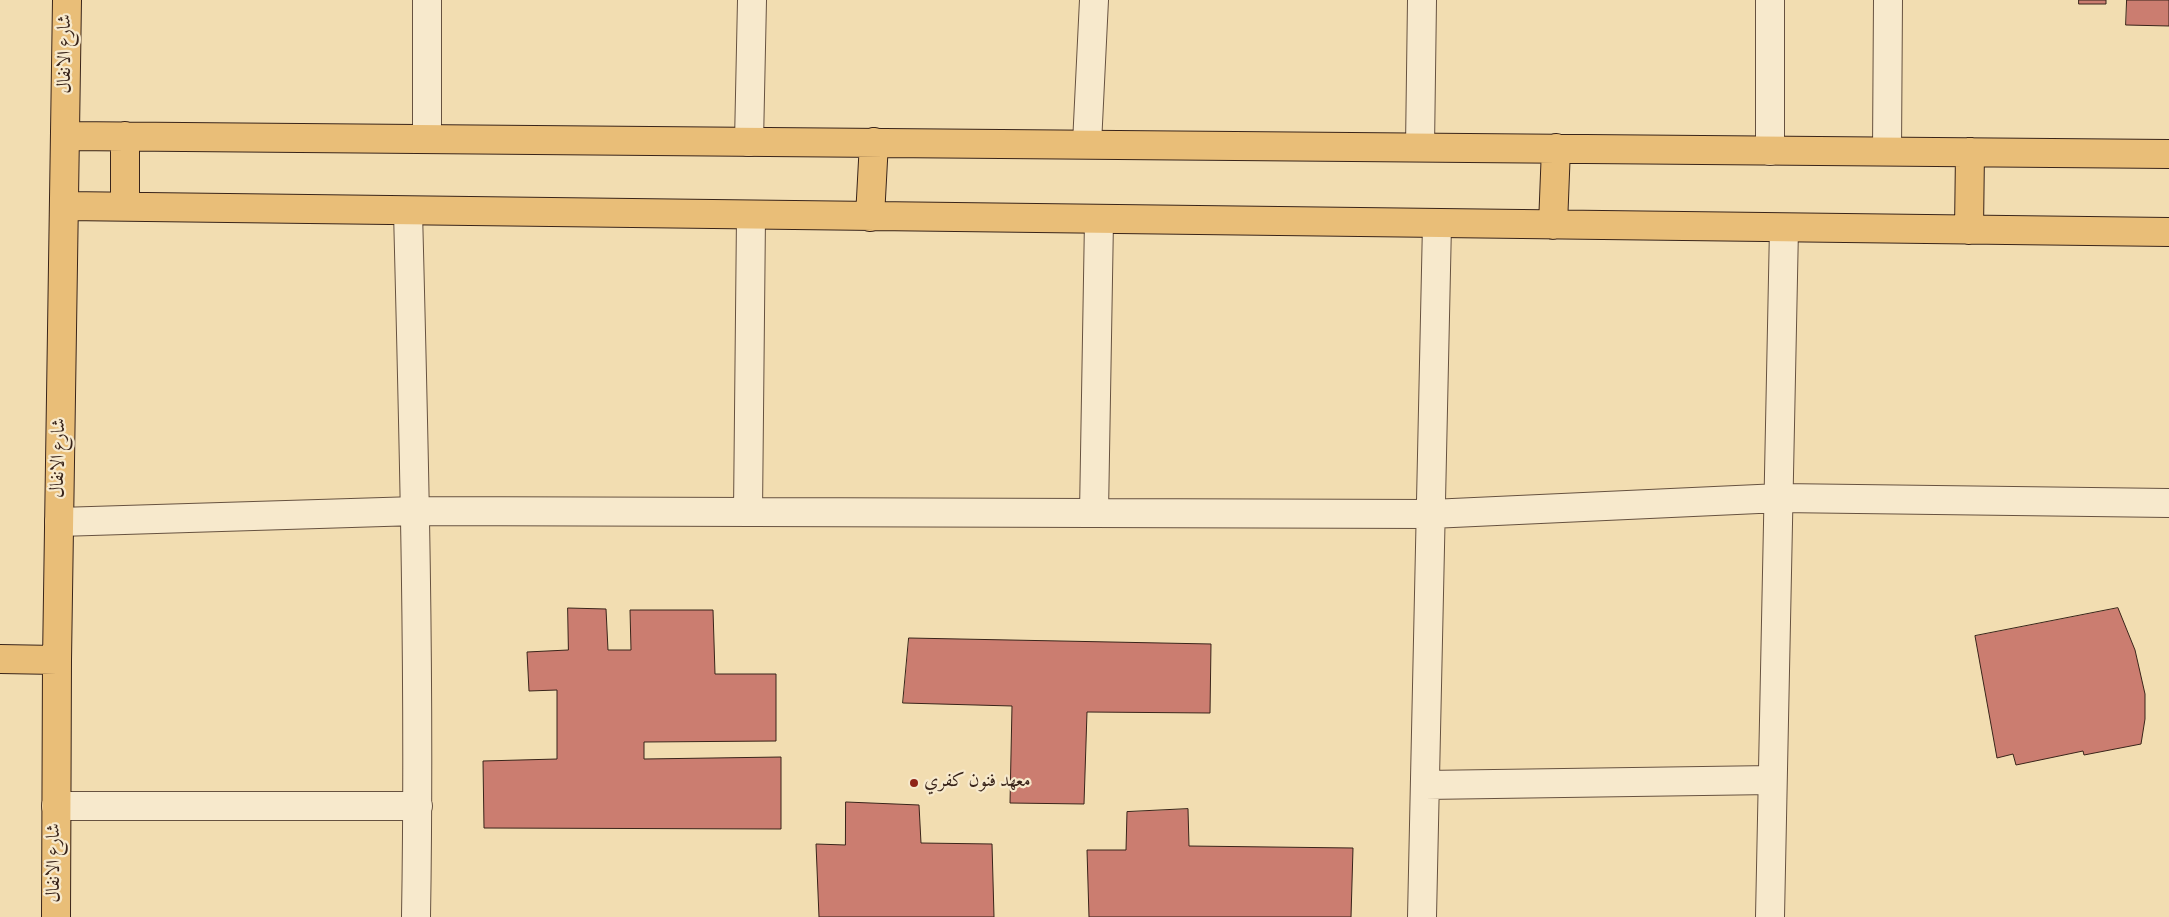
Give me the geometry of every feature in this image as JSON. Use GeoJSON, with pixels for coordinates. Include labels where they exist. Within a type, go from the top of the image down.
{"type":"FeatureCollection","features":[{"type":"Feature","properties":{"kind":"main road","name":"شارع الانفال"},"geometry":{"type":"LineString","coordinates":[[56,917],[57,660],[66,206],[67,0]]}},
{"type":"Feature","properties":{"kind":"main road"},"geometry":{"type":"LineString","coordinates":[[66,136],[2169,154]]}},
{"type":"Feature","properties":{"kind":"main road"},"geometry":{"type":"LineString","coordinates":[[125,136],[125,206]]}},
{"type":"Feature","properties":{"kind":"main road"},"geometry":{"type":"LineString","coordinates":[[870,217],[874,142]]}},
{"type":"Feature","properties":{"kind":"main road"},"geometry":{"type":"LineString","coordinates":[[1553,225],[1556,148]]}},
{"type":"Feature","properties":{"kind":"main road"},"geometry":{"type":"LineString","coordinates":[[1969,230],[1970,152]]}},
{"type":"Feature","properties":{"kind":"main road"},"geometry":{"type":"LineString","coordinates":[[66,206],[751,216],[2169,232]]}},
{"type":"Feature","properties":{"kind":"main road"},"geometry":{"type":"LineString","coordinates":[[0,659],[57,660]]}},
{"type":"Feature","properties":{"kind":"street"},"geometry":{"type":"LineString","coordinates":[[426,0],[426,138]]}},
{"type":"Feature","properties":{"kind":"street"},"geometry":{"type":"LineString","coordinates":[[749,142],[752,0]]}},
{"type":"Feature","properties":{"kind":"street"},"geometry":{"type":"LineString","coordinates":[[1087,144],[1094,0]]}},
{"type":"Feature","properties":{"kind":"street"},"geometry":{"type":"LineString","coordinates":[[1420,147],[1422,0]]}},
{"type":"Feature","properties":{"kind":"street"},"geometry":{"type":"LineString","coordinates":[[1770,0],[1770,151]]}},
{"type":"Feature","properties":{"kind":"street"},"geometry":{"type":"LineString","coordinates":[[1887,151],[1888,0]]}},
{"type":"Feature","properties":{"kind":"street"},"geometry":{"type":"LineString","coordinates":[[408,211],[416,511],[418,806],[416,917]]}},
{"type":"Feature","properties":{"kind":"street"},"geometry":{"type":"LineString","coordinates":[[748,512],[751,216]]}},
{"type":"Feature","properties":{"kind":"street"},"geometry":{"type":"LineString","coordinates":[[1094,513],[1099,220]]}},
{"type":"Feature","properties":{"kind":"street"},"geometry":{"type":"LineString","coordinates":[[1422,917],[1437,224]]}},
{"type":"Feature","properties":{"kind":"street"},"geometry":{"type":"LineString","coordinates":[[1770,917],[1784,228]]}},
{"type":"Feature","properties":{"kind":"street"},"geometry":{"type":"LineString","coordinates":[[59,522],[416,511],[1431,514],[1780,498],[2169,503]]}},
{"type":"Feature","properties":{"kind":"street"},"geometry":{"type":"LineString","coordinates":[[1425,784],[1772,780]]}},
{"type":"Feature","properties":{"kind":"street"},"geometry":{"type":"LineString","coordinates":[[56,806],[418,806]]}},
{"type":"Feature","properties":{"kind":"building"},"geometry":{"type":"Polygon","coordinates":[[[2079,0],[2106,0],[2106,4],[2079,4],[2079,0]]]}},
{"type":"Feature","properties":{"kind":"building"},"geometry":{"type":"Polygon","coordinates":[[[2127,0],[2169,0],[2169,26],[2126,25],[2127,0]]]}},
{"type":"Feature","properties":{"kind":"building"},"geometry":{"type":"Polygon","coordinates":[[[568,608],[606,609],[608,650],[631,650],[630,610],[713,610],[715,674],[776,674],[776,741],[644,742],[644,759],[781,757],[781,829],[484,828],[483,761],[557,759],[557,690],[529,691],[527,652],[568,650],[568,608]]]}},
{"type":"Feature","properties":{"kind":"building"},"geometry":{"type":"Polygon","coordinates":[[[2118,608],[2135,650],[2145,694],[2145,719],[2141,744],[2084,755],[2083,751],[2016,765],[2013,754],[1997,758],[1975,636],[2118,608]]]}},
{"type":"Feature","properties":{"kind":"building"},"geometry":{"type":"Polygon","coordinates":[[[909,638],[1211,644],[1210,713],[1087,712],[1084,804],[1010,803],[1012,706],[903,703],[909,638]]]}},
{"type":"Feature","properties":{"kind":"building"},"geometry":{"type":"Polygon","coordinates":[[[846,802],[919,805],[921,843],[992,844],[994,917],[819,917],[816,844],[845,845],[846,802]]]}},
{"type":"Feature","properties":{"kind":"building"},"geometry":{"type":"Polygon","coordinates":[[[1188,809],[1189,846],[1353,848],[1351,917],[1089,917],[1087,850],[1126,850],[1127,812],[1188,809]]]}},
{"type":"Feature","properties":{"kind":"place","name":"معهد فنون كفري"},"geometry":{"type":"Point","coordinates":[914,783]}}]}
